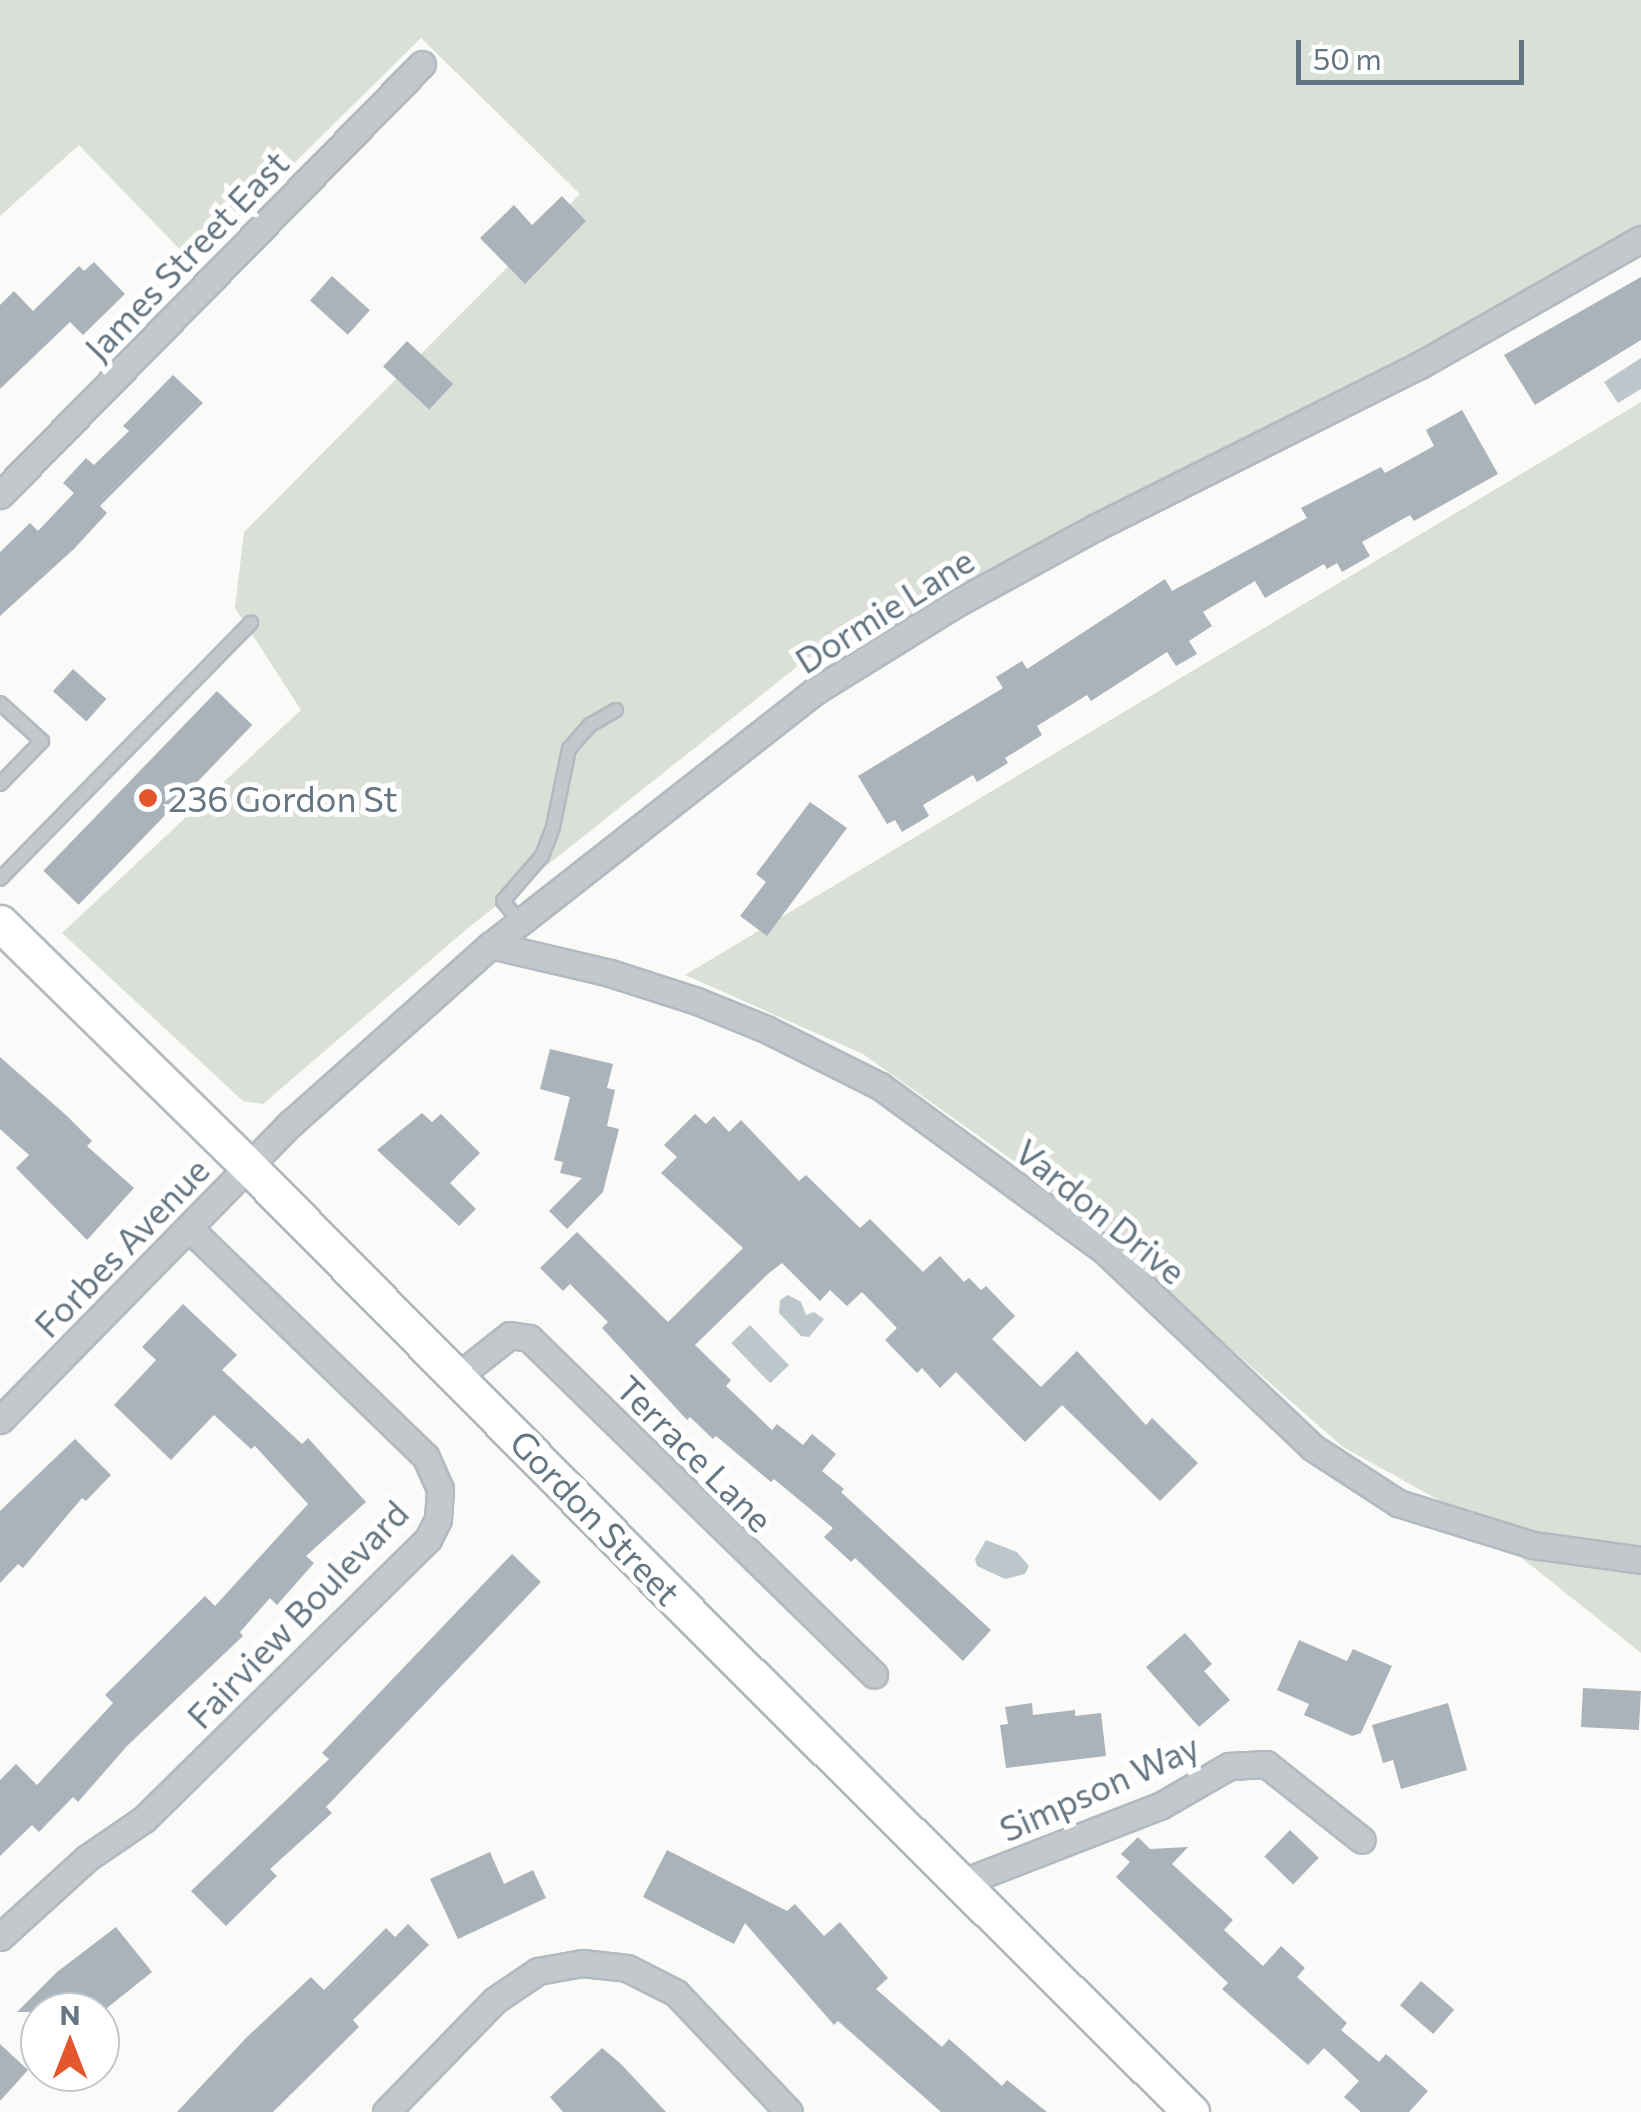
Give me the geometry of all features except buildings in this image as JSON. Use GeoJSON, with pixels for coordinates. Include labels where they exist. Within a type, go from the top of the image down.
{"type":"FeatureCollection","features":[{"type":"Feature","properties":{"kind":"main road","name":"Gordon Street"},"geometry":{"type":"LineString","coordinates":[[0,923],[249,1166],[1192,2112]]}},
{"type":"Feature","properties":{"kind":"street","name":"James Street East"},"geometry":{"type":"LineString","coordinates":[[0,495],[422,64]]}},
{"type":"Feature","properties":{"kind":"street","name":"Dormie Lane"},"geometry":{"type":"LineString","coordinates":[[249,1166],[491,945],[815,691],[957,603],[1096,527],[1420,365],[1641,239]]}},
{"type":"Feature","properties":{"kind":"street","name":"Vardon Drive"},"geometry":{"type":"LineString","coordinates":[[491,945],[610,973],[696,1000],[766,1029],[880,1086],[1104,1250],[1312,1448],[1398,1503],[1534,1545],[1641,1560]]}},
{"type":"Feature","properties":{"kind":"street","name":"Forbes Avenue"},"geometry":{"type":"LineString","coordinates":[[0,1420],[249,1166]]}},
{"type":"Feature","properties":{"kind":"street","name":"Fairview Boulevard"},"geometry":{"type":"LineString","coordinates":[[0,1937],[87,1858],[144,1819],[428,1539],[438,1518],[440,1489],[425,1456],[189,1228]]}},
{"type":"Feature","properties":{"kind":"street","name":"Terrace Lane"},"geometry":{"type":"LineString","coordinates":[[458,1376],[510,1335],[529,1338],[874,1676]]}},
{"type":"Feature","properties":{"kind":"street","name":"Simpson Way"},"geometry":{"type":"LineString","coordinates":[[961,1883],[1160,1806],[1229,1766],[1266,1764],[1362,1840]]}},
{"type":"Feature","properties":{"kind":"street"},"geometry":{"type":"LineString","coordinates":[[386,2112],[494,2000],[538,1971],[582,1964],[627,1968],[676,1993],[789,2112]]}},
{"type":"Feature","properties":{"kind":"lane"},"geometry":{"type":"LineString","coordinates":[[0,879],[252,623]]}},
{"type":"Feature","properties":{"kind":"lane"},"geometry":{"type":"LineString","coordinates":[[0,703],[42,740],[0,784]]}},
{"type":"Feature","properties":{"kind":"lane"},"geometry":{"type":"LineString","coordinates":[[520,922],[503,900],[542,856],[553,828],[569,749],[590,725],[616,710]]}},
{"type":"Feature","properties":{"kind":"shaded area"},"geometry":{"type":"Polygon","coordinates":[[[0,0],[1641,0],[1641,228],[959,603],[808,658],[468,928],[263,1104],[243,1101],[62,933],[301,710],[235,608],[244,532],[580,194],[421,38],[193,263],[79,145],[0,216],[0,0]]]}},
{"type":"Feature","properties":{"kind":"shaded area"},"geometry":{"type":"Polygon","coordinates":[[[1641,358],[1641,389],[1618,403],[1604,382],[1641,358]]]}},
{"type":"Feature","properties":{"kind":"shaded area"},"geometry":{"type":"Polygon","coordinates":[[[1641,402],[1641,1653],[1473,1519],[1343,1447],[1028,1171],[863,1054],[685,975],[1641,402]]]}},
{"type":"Feature","properties":{"kind":"shaded area"},"geometry":{"type":"Polygon","coordinates":[[[788,1295],[801,1302],[806,1315],[814,1312],[824,1319],[809,1337],[801,1336],[779,1313],[780,1300],[788,1295]]]}},
{"type":"Feature","properties":{"kind":"shaded area"},"geometry":{"type":"Polygon","coordinates":[[[750,1325],[789,1365],[770,1383],[731,1343],[750,1325]]]}},
{"type":"Feature","properties":{"kind":"shaded area"},"geometry":{"type":"Polygon","coordinates":[[[986,1540],[1017,1552],[1029,1566],[1025,1574],[1005,1579],[977,1566],[975,1559],[986,1540]]]}},
{"type":"Feature","properties":{"kind":"place","name":"236 Gordon St"},"geometry":{"type":"Point","coordinates":[148,798]}}]}
